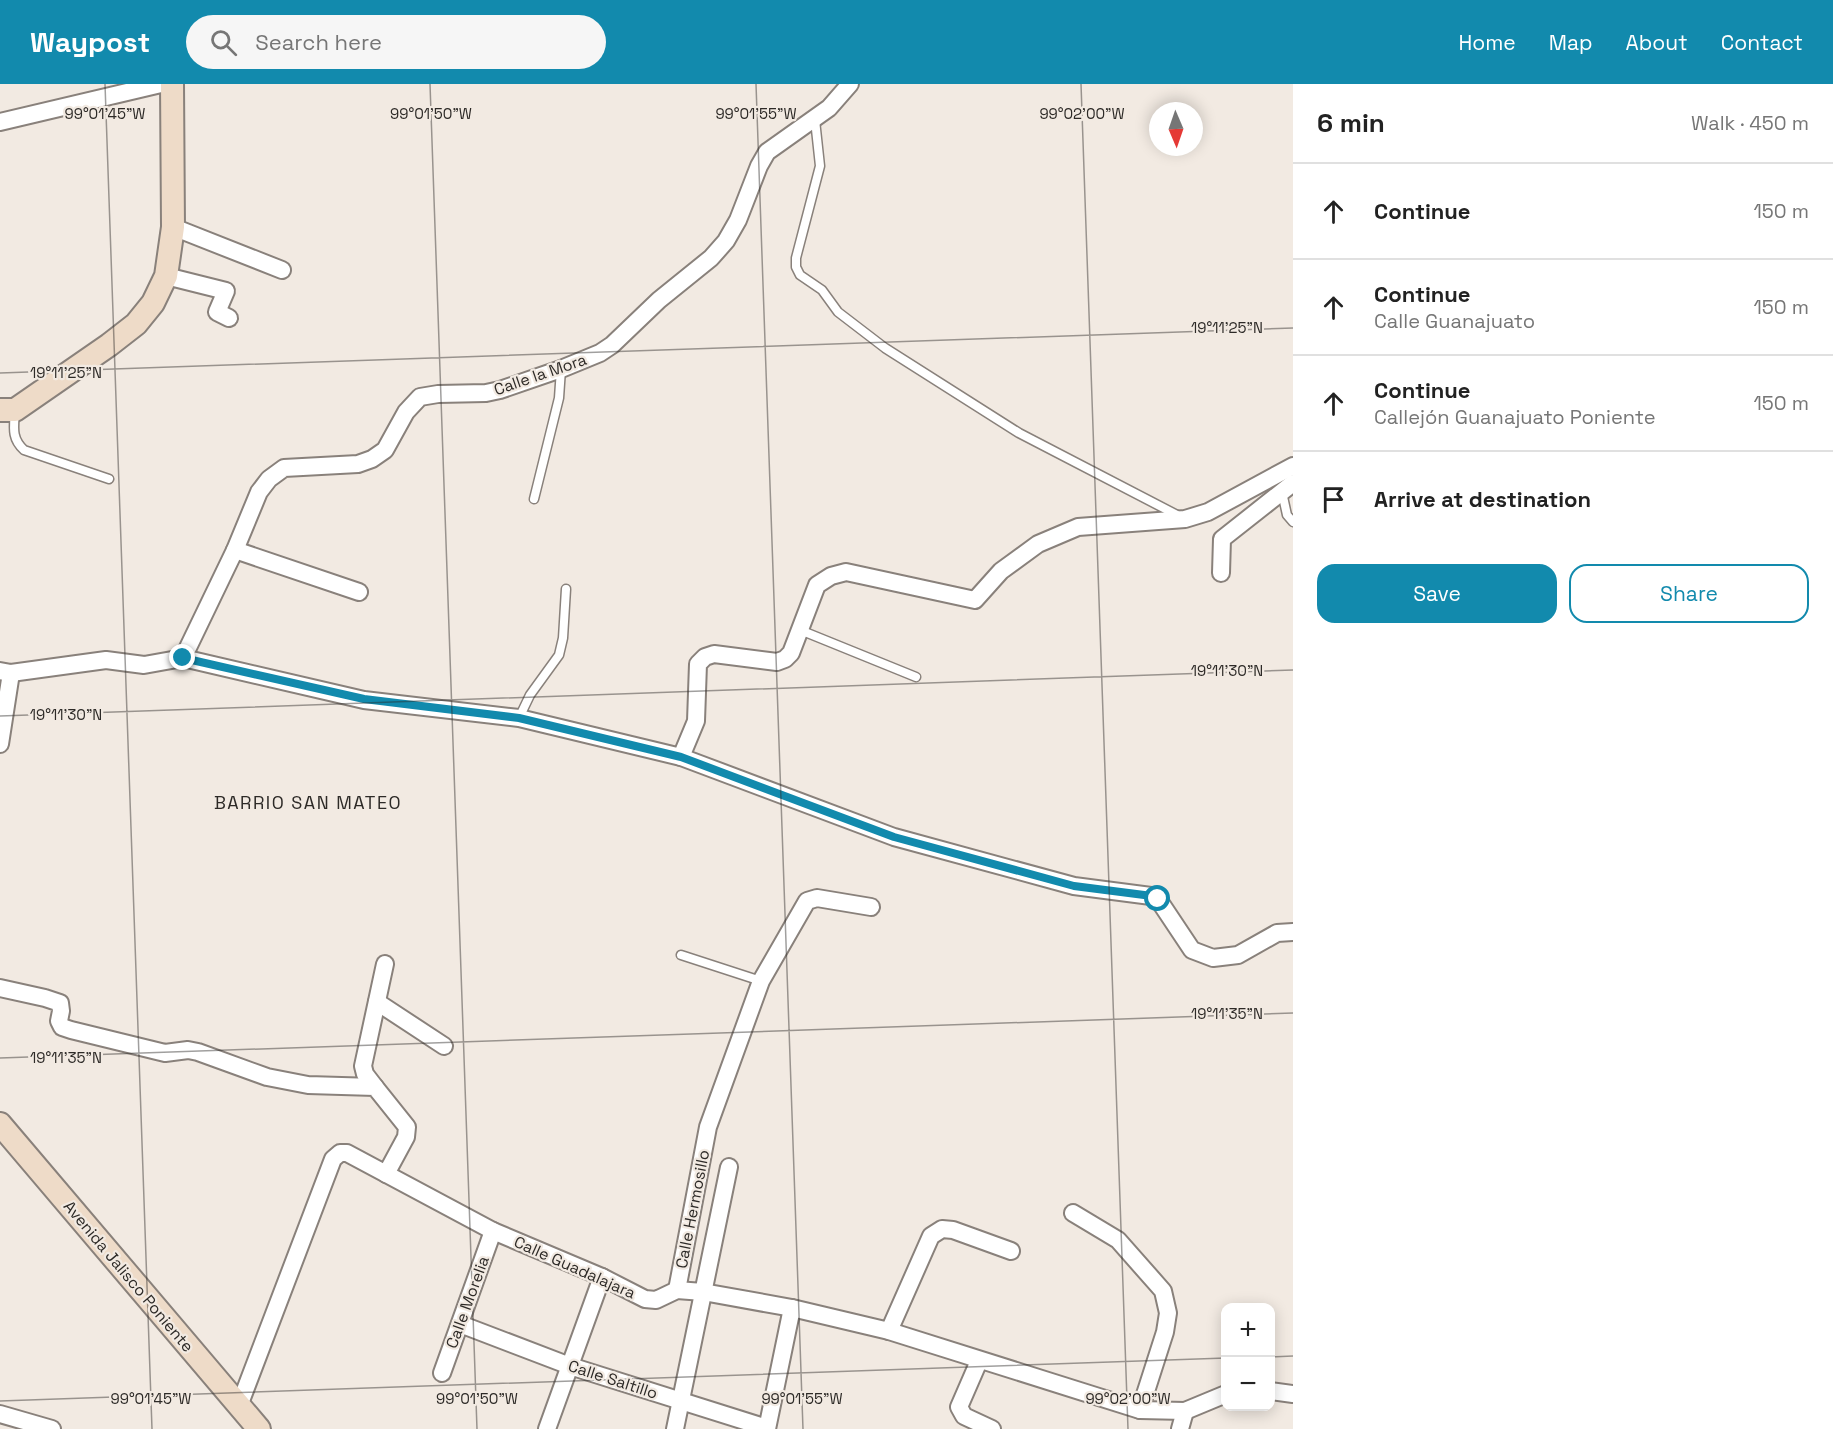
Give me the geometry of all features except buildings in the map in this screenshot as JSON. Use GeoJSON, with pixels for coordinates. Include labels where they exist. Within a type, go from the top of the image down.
{"type":"FeatureCollection","features":[{"type":"Feature","properties":{"kind":"street"},"geometry":{"type":"LineString","coordinates":[[0,122],[161,84]]}},
{"type":"Feature","properties":{"kind":"street"},"geometry":{"type":"LineString","coordinates":[[8,410],[109,345],[136,324],[153,303],[166,276],[173,227],[172,84]]}},
{"type":"Feature","properties":{"kind":"street","name":"Calle la Mora"},"geometry":{"type":"LineString","coordinates":[[183,658],[235,550],[259,492],[269,479],[285,468],[358,464],[372,459],[385,450],[406,412],[420,397],[438,394],[486,393],[561,369],[600,353],[612,345],[659,300],[711,258],[726,242],[738,220],[759,166],[768,152],[815,120],[850,84]]}},
{"type":"Feature","properties":{"kind":"street"},"geometry":{"type":"LineString","coordinates":[[173,227],[282,270]]}},
{"type":"Feature","properties":{"kind":"street"},"geometry":{"type":"LineString","coordinates":[[166,276],[226,291],[217,312],[229,318]]}},
{"type":"Feature","properties":{"kind":"street"},"geometry":{"type":"LineString","coordinates":[[681,757],[696,721],[698,664],[705,657],[714,654],[777,662],[785,659],[791,653],[817,585],[831,576],[846,572],[972,601],[978,599],[1001,571],[1038,544],[1078,527],[1185,519],[1208,512],[1293,466]]}},
{"type":"Feature","properties":{"kind":"street"},"geometry":{"type":"LineString","coordinates":[[1221,573],[1222,539],[1288,488]]}},
{"type":"Feature","properties":{"kind":"street"},"geometry":{"type":"LineString","coordinates":[[235,550],[359,592]]}},
{"type":"Feature","properties":{"kind":"street"},"geometry":{"type":"LineString","coordinates":[[0,744],[6,672],[106,660],[144,665],[183,658],[364,699],[519,718],[681,757],[894,837],[1074,886],[1152,896],[1158,899],[1192,950],[1213,958],[1238,956],[1276,933],[1293,933]]}},
{"type":"Feature","properties":{"kind":"street","name":"Calle Hermosillo"},"geometry":{"type":"LineString","coordinates":[[677,1290],[708,1127],[761,981],[807,901],[818,898],[871,907]]}},
{"type":"Feature","properties":{"kind":"street"},"geometry":{"type":"LineString","coordinates":[[385,964],[363,1066],[365,1074],[407,1127],[406,1137],[386,1174]]}},
{"type":"Feature","properties":{"kind":"street"},"geometry":{"type":"LineString","coordinates":[[0,988],[60,1003],[59,1021],[62,1027],[71,1030],[165,1053],[188,1050],[198,1052],[267,1077],[308,1085],[375,1087]]}},
{"type":"Feature","properties":{"kind":"street"},"geometry":{"type":"LineString","coordinates":[[378,1002],[444,1046]]}},
{"type":"Feature","properties":{"kind":"street","name":"Avenida Jalisco Poniente"},"geometry":{"type":"LineString","coordinates":[[0,1124],[259,1429]]}},
{"type":"Feature","properties":{"kind":"street","name":"Calle Guadalajara"},"geometry":{"type":"LineString","coordinates":[[239,1406],[333,1159],[340,1154],[347,1153],[493,1231],[602,1277],[645,1299],[656,1300],[677,1290],[703,1292],[792,1308],[889,1331],[1140,1410],[1185,1411],[1221,1396]]}},
{"type":"Feature","properties":{"kind":"street"},"geometry":{"type":"LineString","coordinates":[[675,1429],[729,1167]]}},
{"type":"Feature","properties":{"kind":"street"},"geometry":{"type":"LineString","coordinates":[[1072,1213],[1118,1240],[1163,1291],[1168,1312],[1165,1332],[1140,1410]]}},
{"type":"Feature","properties":{"kind":"street"},"geometry":{"type":"LineString","coordinates":[[889,1331],[931,1236],[942,1229],[953,1230],[1011,1251]]}},
{"type":"Feature","properties":{"kind":"street","name":"Calle Morelia"},"geometry":{"type":"LineString","coordinates":[[442,1373],[493,1231]]}},
{"type":"Feature","properties":{"kind":"street"},"geometry":{"type":"LineString","coordinates":[[547,1429],[602,1277]]}},
{"type":"Feature","properties":{"kind":"street","name":"Calle Saltillo"},"geometry":{"type":"LineString","coordinates":[[460,1324],[570,1365],[767,1429],[792,1308]]}},
{"type":"Feature","properties":{"kind":"street"},"geometry":{"type":"LineString","coordinates":[[979,1361],[958,1407],[964,1416],[992,1429]]}},
{"type":"Feature","properties":{"kind":"street"},"geometry":{"type":"LineString","coordinates":[[1275,1392],[1293,1394]]}},
{"type":"Feature","properties":{"kind":"street"},"geometry":{"type":"LineString","coordinates":[[1180,1429],[1185,1411]]}},
{"type":"Feature","properties":{"kind":"street"},"geometry":{"type":"LineString","coordinates":[[0,1414],[52,1429]]}},
{"type":"Feature","properties":{"kind":"lane"},"geometry":{"type":"LineString","coordinates":[[815,120],[820,166],[796,258],[796,267],[800,275],[822,290],[838,312],[885,348],[1018,433],[1185,519]]}},
{"type":"Feature","properties":{"kind":"lane"},"geometry":{"type":"LineString","coordinates":[[534,499],[559,398],[561,369]]}},
{"type":"Feature","properties":{"kind":"lane"},"geometry":{"type":"LineString","coordinates":[[8,410],[16,443],[24,450],[109,479]]}},
{"type":"Feature","properties":{"kind":"lane"},"geometry":{"type":"LineString","coordinates":[[1288,488],[1287,514],[1293,522]]}},
{"type":"Feature","properties":{"kind":"lane"},"geometry":{"type":"LineString","coordinates":[[519,718],[530,695],[559,655],[563,638],[566,589]]}},
{"type":"Feature","properties":{"kind":"lane"},"geometry":{"type":"LineString","coordinates":[[800,630],[916,677]]}},
{"type":"Feature","properties":{"kind":"lane"},"geometry":{"type":"LineString","coordinates":[[681,956],[761,981]]}},
{"type":"Feature","properties":{"kind":"district","name":"BARRIO SAN MATEO"},"geometry":{"type":"Point","coordinates":[308,803]}},
{"type":"Feature","properties":{"kind":"route"},"geometry":{"type":"LineString","coordinates":[[183,658],[364,699],[519,718],[681,757],[894,837],[1074,886],[1152,896],[1158,899]]}}]}
